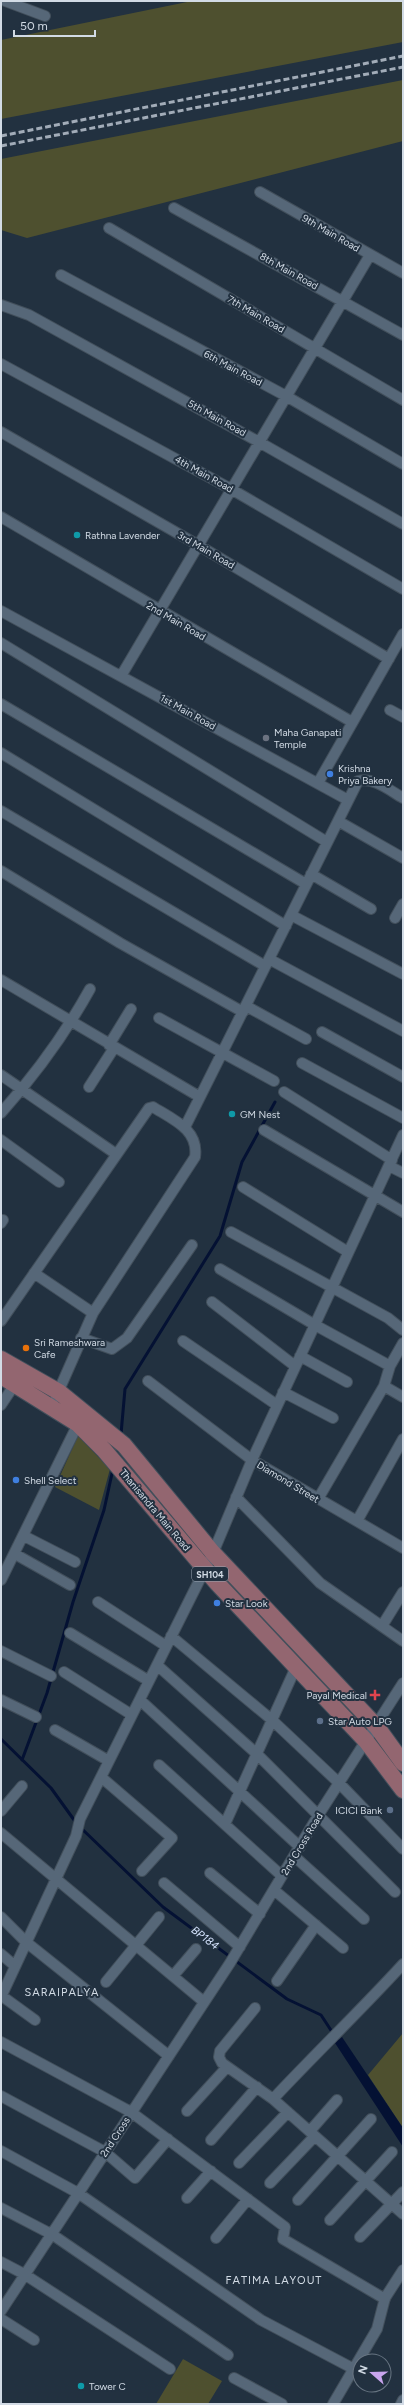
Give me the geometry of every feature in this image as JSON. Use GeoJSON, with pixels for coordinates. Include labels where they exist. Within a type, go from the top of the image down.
{"type":"FeatureCollection","features":[{"type":"Feature","properties":{"kind":"main road","name":"Thanisandra Main Road"},"geometry":{"type":"LineString","coordinates":[[1,1359],[55,1399],[124,1445],[213,1553],[377,1727],[403,1762]]}},
{"type":"Feature","properties":{"kind":"main road","name":"Thanisandra Main Road"},"geometry":{"type":"LineString","coordinates":[[1,1376],[15,1384],[55,1399],[109,1456],[205,1568],[366,1742],[403,1790]]}},
{"type":"Feature","properties":{"kind":"street"},"geometry":{"type":"LineString","coordinates":[[5,1],[45,16]]}},
{"type":"Feature","properties":{"kind":"street","name":"9th Main Road"},"geometry":{"type":"LineString","coordinates":[[260,192],[403,273]]}},
{"type":"Feature","properties":{"kind":"street","name":"8th Main Road"},"geometry":{"type":"LineString","coordinates":[[174,208],[403,335]]}},
{"type":"Feature","properties":{"kind":"street","name":"7th Main Road"},"geometry":{"type":"LineString","coordinates":[[109,228],[403,400]]}},
{"type":"Feature","properties":{"kind":"street"},"geometry":{"type":"LineString","coordinates":[[121,676],[370,255]]}},
{"type":"Feature","properties":{"kind":"street","name":"6th Main Road"},"geometry":{"type":"LineString","coordinates":[[61,275],[286,396],[403,464]]}},
{"type":"Feature","properties":{"kind":"street","name":"5th Main Road"},"geometry":{"type":"LineString","coordinates":[[1,305],[29,315],[259,442],[403,524]]}},
{"type":"Feature","properties":{"kind":"street","name":"4th Main Road"},"geometry":{"type":"LineString","coordinates":[[1,364],[231,489],[403,590]]}},
{"type":"Feature","properties":{"kind":"street","name":"3rd Main Road"},"geometry":{"type":"LineString","coordinates":[[1,432],[198,545],[389,658]]}},
{"type":"Feature","properties":{"kind":"street","name":"2nd Main Road"},"geometry":{"type":"LineString","coordinates":[[1,517],[159,611],[352,722]]}},
{"type":"Feature","properties":{"kind":"street","name":"1st Main Road"},"geometry":{"type":"LineString","coordinates":[[1,611],[348,800]]}},
{"type":"Feature","properties":{"kind":"street"},"geometry":{"type":"LineString","coordinates":[[318,783],[403,634]]}},
{"type":"Feature","properties":{"kind":"street"},"geometry":{"type":"LineString","coordinates":[[1,643],[328,842]]}},
{"type":"Feature","properties":{"kind":"street"},"geometry":{"type":"LineString","coordinates":[[1,704],[306,884]]}},
{"type":"Feature","properties":{"kind":"street"},"geometry":{"type":"LineString","coordinates":[[390,710],[403,717]]}},
{"type":"Feature","properties":{"kind":"street"},"geometry":{"type":"LineString","coordinates":[[1,753],[286,926]]}},
{"type":"Feature","properties":{"kind":"street"},"geometry":{"type":"LineString","coordinates":[[185,1127],[358,781],[366,779],[403,798]]}},
{"type":"Feature","properties":{"kind":"street"},"geometry":{"type":"LineString","coordinates":[[1,811],[267,963],[403,1031]]}},
{"type":"Feature","properties":{"kind":"street"},"geometry":{"type":"LineString","coordinates":[[338,821],[403,858]]}},
{"type":"Feature","properties":{"kind":"street"},"geometry":{"type":"LineString","coordinates":[[1,871],[120,944],[244,1009],[306,1039]]}},
{"type":"Feature","properties":{"kind":"street"},"geometry":{"type":"LineString","coordinates":[[311,874],[371,909]]}},
{"type":"Feature","properties":{"kind":"street"},"geometry":{"type":"LineString","coordinates":[[395,918],[403,904]]}},
{"type":"Feature","properties":{"kind":"street"},"geometry":{"type":"LineString","coordinates":[[291,915],[403,974]]}},
{"type":"Feature","properties":{"kind":"street"},"geometry":{"type":"LineString","coordinates":[[1,980],[112,1047],[200,1097]]}},
{"type":"Feature","properties":{"kind":"street"},"geometry":{"type":"LineString","coordinates":[[1,1113],[21,1090],[72,1022],[90,989]]}},
{"type":"Feature","properties":{"kind":"street"},"geometry":{"type":"LineString","coordinates":[[89,1087],[112,1047],[131,1009]]}},
{"type":"Feature","properties":{"kind":"street"},"geometry":{"type":"LineString","coordinates":[[159,1018],[222,1054],[274,1080]]}},
{"type":"Feature","properties":{"kind":"street"},"geometry":{"type":"LineString","coordinates":[[322,1032],[403,1077]]}},
{"type":"Feature","properties":{"kind":"street"},"geometry":{"type":"LineString","coordinates":[[302,1063],[403,1118]]}},
{"type":"Feature","properties":{"kind":"street"},"geometry":{"type":"LineString","coordinates":[[1,1075],[116,1154]]}},
{"type":"Feature","properties":{"kind":"street"},"geometry":{"type":"LineString","coordinates":[[284,1092],[403,1173]]}},
{"type":"Feature","properties":{"kind":"street"},"geometry":{"type":"LineString","coordinates":[[1,1321],[116,1154],[150,1108],[154,1107],[185,1127],[194,1143],[194,1157],[93,1314],[55,1399]]}},
{"type":"Feature","properties":{"kind":"street"},"geometry":{"type":"LineString","coordinates":[[264,1130],[403,1212]]}},
{"type":"Feature","properties":{"kind":"street"},"geometry":{"type":"LineString","coordinates":[[34,2020],[1,1996],[76,1836],[80,1820],[213,1553],[252,1460],[295,1366],[390,1163],[400,1150],[403,1135]]}},
{"type":"Feature","properties":{"kind":"street"},"geometry":{"type":"LineString","coordinates":[[1,1140],[59,1182]]}},
{"type":"Feature","properties":{"kind":"street"},"geometry":{"type":"LineString","coordinates":[[243,1187],[348,1252]]}},
{"type":"Feature","properties":{"kind":"street"},"geometry":{"type":"LineString","coordinates":[[231,1232],[388,1318],[403,1330]]}},
{"type":"Feature","properties":{"kind":"street"},"geometry":{"type":"LineString","coordinates":[[81,1338],[112,1349],[127,1338],[192,1245]]}},
{"type":"Feature","properties":{"kind":"street"},"geometry":{"type":"LineString","coordinates":[[220,1269],[315,1325],[390,1366]]}},
{"type":"Feature","properties":{"kind":"street"},"geometry":{"type":"LineString","coordinates":[[34,1273],[93,1314]]}},
{"type":"Feature","properties":{"kind":"street"},"geometry":{"type":"LineString","coordinates":[[212,1302],[295,1366]]}},
{"type":"Feature","properties":{"kind":"street"},"geometry":{"type":"LineString","coordinates":[[183,1341],[277,1405]]}},
{"type":"Feature","properties":{"kind":"street"},"geometry":{"type":"LineString","coordinates":[[318,1499],[384,1386],[390,1366],[403,1343]]}},
{"type":"Feature","properties":{"kind":"street"},"geometry":{"type":"LineString","coordinates":[[300,1356],[347,1382]]}},
{"type":"Feature","properties":{"kind":"street","name":"Diamond Street"},"geometry":{"type":"LineString","coordinates":[[148,1381],[252,1460],[403,1548]]}},
{"type":"Feature","properties":{"kind":"street"},"geometry":{"type":"LineString","coordinates":[[1,1405],[15,1384]]}},
{"type":"Feature","properties":{"kind":"street"},"geometry":{"type":"LineString","coordinates":[[384,1386],[403,1397]]}},
{"type":"Feature","properties":{"kind":"street"},"geometry":{"type":"LineString","coordinates":[[283,1392],[332,1418]]}},
{"type":"Feature","properties":{"kind":"street"},"geometry":{"type":"LineString","coordinates":[[1,1580],[78,1424]]}},
{"type":"Feature","properties":{"kind":"street"},"geometry":{"type":"LineString","coordinates":[[357,1522],[403,1439]]}},
{"type":"Feature","properties":{"kind":"street"},"geometry":{"type":"LineString","coordinates":[[236,1497],[320,1583],[403,1641]]}},
{"type":"Feature","properties":{"kind":"street"},"geometry":{"type":"LineString","coordinates":[[24,1536],[75,1562]]}},
{"type":"Feature","properties":{"kind":"street"},"geometry":{"type":"LineString","coordinates":[[15,1554],[70,1585]]}},
{"type":"Feature","properties":{"kind":"street"},"geometry":{"type":"LineString","coordinates":[[382,1626],[403,1592]]}},
{"type":"Feature","properties":{"kind":"street"},"geometry":{"type":"LineString","coordinates":[[98,1602],[166,1646]]}},
{"type":"Feature","properties":{"kind":"street"},"geometry":{"type":"LineString","coordinates":[[70,1633],[149,1681]]}},
{"type":"Feature","properties":{"kind":"street"},"geometry":{"type":"LineString","coordinates":[[171,1636],[272,1720],[339,1783],[403,1849]]}},
{"type":"Feature","properties":{"kind":"street"},"geometry":{"type":"LineString","coordinates":[[1,1651],[51,1676]]}},
{"type":"Feature","properties":{"kind":"street"},"geometry":{"type":"LineString","coordinates":[[157,1666],[257,1754],[319,1814],[395,1892]]}},
{"type":"Feature","properties":{"kind":"street"},"geometry":{"type":"LineString","coordinates":[[225,1824],[296,1667]]}},
{"type":"Feature","properties":{"kind":"street"},"geometry":{"type":"LineString","coordinates":[[64,1672],[132,1715]]}},
{"type":"Feature","properties":{"kind":"street","name":"2nd Cross Road"},"geometry":{"type":"LineString","coordinates":[[230,1964],[319,1814],[377,1727],[403,1683]]}},
{"type":"Feature","properties":{"kind":"street"},"geometry":{"type":"LineString","coordinates":[[1,1700],[36,1717]]}},
{"type":"Feature","properties":{"kind":"street"},"geometry":{"type":"LineString","coordinates":[[140,1700],[300,1847]]}},
{"type":"Feature","properties":{"kind":"street"},"geometry":{"type":"LineString","coordinates":[[56,1730],[109,1761]]}},
{"type":"Feature","properties":{"kind":"street"},"geometry":{"type":"LineString","coordinates":[[159,1765],[282,1876]]}},
{"type":"Feature","properties":{"kind":"street"},"geometry":{"type":"LineString","coordinates":[[101,1777],[172,1838],[142,1871]]}},
{"type":"Feature","properties":{"kind":"street"},"geometry":{"type":"LineString","coordinates":[[1,1811],[22,1786]]}},
{"type":"Feature","properties":{"kind":"street"},"geometry":{"type":"LineString","coordinates":[[1,1833],[204,2002]]}},
{"type":"Feature","properties":{"kind":"street"},"geometry":{"type":"LineString","coordinates":[[294,1856],[364,1918]]}},
{"type":"Feature","properties":{"kind":"street"},"geometry":{"type":"LineString","coordinates":[[210,1873],[260,1914]]}},
{"type":"Feature","properties":{"kind":"street"},"geometry":{"type":"LineString","coordinates":[[164,1883],[238,1951]]}},
{"type":"Feature","properties":{"kind":"street"},"geometry":{"type":"LineString","coordinates":[[274,1890],[343,1948]]}},
{"type":"Feature","properties":{"kind":"street"},"geometry":{"type":"LineString","coordinates":[[1,1917],[26,1942],[169,2056]]}},
{"type":"Feature","properties":{"kind":"street"},"geometry":{"type":"LineString","coordinates":[[106,1982],[137,1946],[159,1917]]}},
{"type":"Feature","properties":{"kind":"street"},"geometry":{"type":"LineString","coordinates":[[277,1981],[316,1925]]}},
{"type":"Feature","properties":{"kind":"street"},"geometry":{"type":"LineString","coordinates":[[173,1976],[196,1949]]}},
{"type":"Feature","properties":{"kind":"street"},"geometry":{"type":"LineString","coordinates":[[1,1954],[15,1966]]}},
{"type":"Feature","properties":{"kind":"street","name":"2nd Cross"},"geometry":{"type":"LineString","coordinates":[[1,2311],[24,2274],[53,2235],[78,2192],[230,1964]]}},
{"type":"Feature","properties":{"kind":"street"},"geometry":{"type":"LineString","coordinates":[[273,2098],[324,2044],[345,2026],[403,1964]]}},
{"type":"Feature","properties":{"kind":"street"},"geometry":{"type":"LineString","coordinates":[[255,2008],[220,2051],[219,2057],[227,2066],[273,2098],[403,2214]]}},
{"type":"Feature","properties":{"kind":"street"},"geometry":{"type":"LineString","coordinates":[[1,2042],[131,2112],[285,2226],[283,2239],[385,2299]]}},
{"type":"Feature","properties":{"kind":"street"},"geometry":{"type":"LineString","coordinates":[[187,2111],[227,2066]]}},
{"type":"Feature","properties":{"kind":"street"},"geometry":{"type":"LineString","coordinates":[[211,2140],[257,2087]]}},
{"type":"Feature","properties":{"kind":"street"},"geometry":{"type":"LineString","coordinates":[[1,2096],[105,2152],[135,2178],[168,2139]]}},
{"type":"Feature","properties":{"kind":"street"},"geometry":{"type":"LineString","coordinates":[[270,2182],[312,2134],[338,2100]]}},
{"type":"Feature","properties":{"kind":"street"},"geometry":{"type":"LineString","coordinates":[[240,2163],[288,2112]]}},
{"type":"Feature","properties":{"kind":"street"},"geometry":{"type":"LineString","coordinates":[[298,2200],[371,2119]]}},
{"type":"Feature","properties":{"kind":"street"},"geometry":{"type":"LineString","coordinates":[[1,2151],[78,2192],[261,2320],[352,2368]]}},
{"type":"Feature","properties":{"kind":"street"},"geometry":{"type":"LineString","coordinates":[[330,2220],[392,2152]]}},
{"type":"Feature","properties":{"kind":"street"},"geometry":{"type":"LineString","coordinates":[[187,2198],[210,2171]]}},
{"type":"Feature","properties":{"kind":"street"},"geometry":{"type":"LineString","coordinates":[[360,2237],[403,2192]]}},
{"type":"Feature","properties":{"kind":"street"},"geometry":{"type":"LineString","coordinates":[[216,2238],[248,2199]]}},
{"type":"Feature","properties":{"kind":"street"},"geometry":{"type":"LineString","coordinates":[[1,2208],[53,2235],[228,2355]]}},
{"type":"Feature","properties":{"kind":"street"},"geometry":{"type":"LineString","coordinates":[[1,2262],[24,2274],[170,2369]]}},
{"type":"Feature","properties":{"kind":"street"},"geometry":{"type":"LineString","coordinates":[[363,2353],[377,2329],[385,2299],[403,2270]]}},
{"type":"Feature","properties":{"kind":"street"},"geometry":{"type":"LineString","coordinates":[[1,2319],[34,2340]]}},
{"type":"Feature","properties":{"kind":"street"},"geometry":{"type":"LineString","coordinates":[[333,2404],[352,2372]]}},
{"type":"Feature","properties":{"kind":"street"},"geometry":{"type":"LineString","coordinates":[[234,2378],[282,2404]]}},
{"type":"Feature","properties":{"kind":"street"},"geometry":{"type":"LineString","coordinates":[[401,2404],[403,2400]]}},
{"type":"Feature","properties":{"kind":"green space"},"geometry":{"type":"Polygon","coordinates":[[[192,1],[403,1],[403,42],[1,119],[1,40],[192,1]]]}},
{"type":"Feature","properties":{"kind":"green space"},"geometry":{"type":"Polygon","coordinates":[[[403,80],[403,141],[27,238],[1,230],[1,159],[403,80]]]}},
{"type":"Feature","properties":{"kind":"green space"},"geometry":{"type":"Polygon","coordinates":[[[78,1436],[110,1469],[99,1510],[55,1487],[78,1436]]]}},
{"type":"Feature","properties":{"kind":"green space"},"geometry":{"type":"Polygon","coordinates":[[[403,2033],[403,2128],[368,2075],[403,2033]]]}},
{"type":"Feature","properties":{"kind":"green space"},"geometry":{"type":"Polygon","coordinates":[[[183,2359],[222,2381],[208,2404],[156,2404],[183,2359]]]}},
{"type":"Feature","properties":{"kind":"water"},"geometry":{"type":"Polygon","coordinates":[[[342,2037],[403,2128],[403,2147],[335,2043],[342,2037]]]}},
{"type":"Feature","properties":{"kind":"waterway"},"geometry":{"type":"LineString","coordinates":[[121,1434],[125,1389],[220,1236],[242,1162],[275,1102]]}},
{"type":"Feature","properties":{"kind":"waterway"},"geometry":{"type":"LineString","coordinates":[[22,1760],[47,1693],[73,1602],[104,1510],[113,1469]]}},
{"type":"Feature","properties":{"kind":"waterway","name":"BP184"},"geometry":{"type":"LineString","coordinates":[[1,1739],[51,1788],[77,1824]]}},
{"type":"Feature","properties":{"kind":"waterway","name":"BP184"},"geometry":{"type":"LineString","coordinates":[[81,1828],[163,1907],[287,1999],[321,2015],[340,2044]]}},
{"type":"Feature","properties":{"kind":"railway"},"geometry":{"type":"LineString","coordinates":[[1,136],[403,56]]}},
{"type":"Feature","properties":{"kind":"railway"},"geometry":{"type":"LineString","coordinates":[[1,146],[403,67]]}},
{"type":"Feature","properties":{"kind":"place","name":"Rathna Lavender"},"geometry":{"type":"Point","coordinates":[77,535]}},
{"type":"Feature","properties":{"kind":"place","name":"Maha Ganapati Temple"},"geometry":{"type":"Point","coordinates":[266,738]}},
{"type":"Feature","properties":{"kind":"place","name":"Krishna Priya Bakery"},"geometry":{"type":"Point","coordinates":[330,774]}},
{"type":"Feature","properties":{"kind":"place","name":"GM Nest"},"geometry":{"type":"Point","coordinates":[232,1114]}},
{"type":"Feature","properties":{"kind":"place","name":"Sri Rameshwara Cafe"},"geometry":{"type":"Point","coordinates":[26,1348]}},
{"type":"Feature","properties":{"kind":"place","name":"Shell Select"},"geometry":{"type":"Point","coordinates":[16,1480]}},
{"type":"Feature","properties":{"kind":"place","name":"Star Look"},"geometry":{"type":"Point","coordinates":[217,1603]}},
{"type":"Feature","properties":{"kind":"place","name":"Payal Medical"},"geometry":{"type":"Point","coordinates":[375,1695]}},
{"type":"Feature","properties":{"kind":"place","name":"Star Auto LPG"},"geometry":{"type":"Point","coordinates":[320,1721]}},
{"type":"Feature","properties":{"kind":"place","name":"ICICI Bank"},"geometry":{"type":"Point","coordinates":[390,1810]}},
{"type":"Feature","properties":{"kind":"place","name":"Tower C"},"geometry":{"type":"Point","coordinates":[81,2386]}},
{"type":"Feature","properties":{"kind":"district","name":"SARAIPALYA"},"geometry":{"type":"Point","coordinates":[62,1992]}},
{"type":"Feature","properties":{"kind":"district","name":"FATIMA LAYOUT"},"geometry":{"type":"Point","coordinates":[274,2280]}}]}
